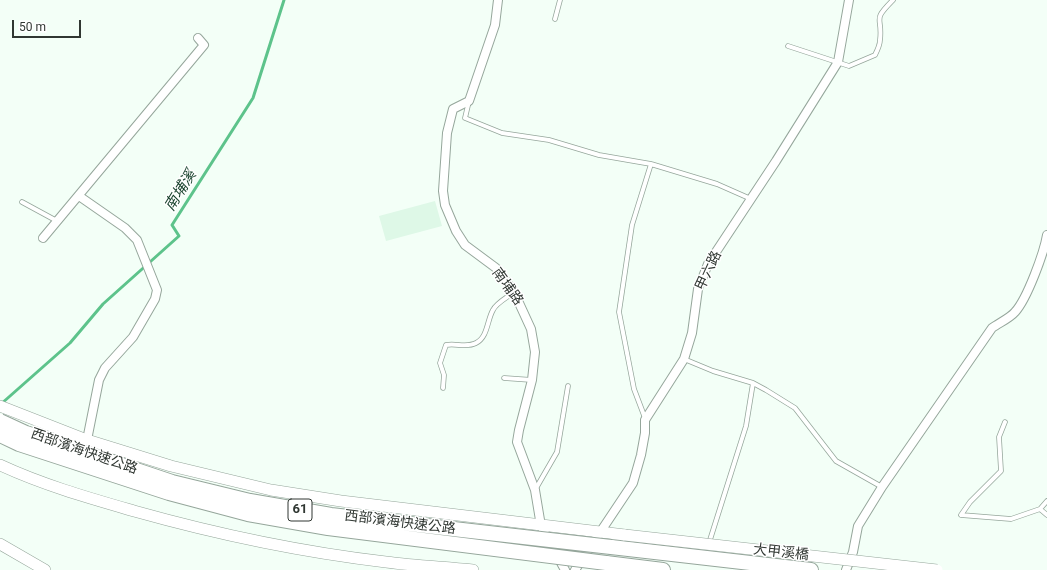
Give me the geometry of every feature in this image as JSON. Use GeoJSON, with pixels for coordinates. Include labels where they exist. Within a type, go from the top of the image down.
{"type":"FeatureCollection","features":[{"type":"Feature","properties":{"kind":"highway","name":"西部濱海快速公路"},"geometry":{"type":"LineString","coordinates":[[0,421],[26,433],[172,482],[250,501],[331,515],[811,570]]}},
{"type":"Feature","properties":{"kind":"highway","name":"西部濱海快速公路"},"geometry":{"type":"LineString","coordinates":[[0,435],[19,444],[169,493],[248,514],[328,528],[663,570]]}},
{"type":"Feature","properties":{"kind":"street"},"geometry":{"type":"LineString","coordinates":[[469,101],[495,25],[498,0]]}},
{"type":"Feature","properties":{"kind":"street","name":"甲六路"},"geometry":{"type":"LineString","coordinates":[[575,570],[633,482],[641,455],[645,433],[645,420],[684,358],[692,333],[698,289],[708,264],[838,62],[848,0]]}},
{"type":"Feature","properties":{"kind":"street"},"geometry":{"type":"LineString","coordinates":[[43,238],[204,45],[198,38]]}},
{"type":"Feature","properties":{"kind":"street","name":"南埔路"},"geometry":{"type":"LineString","coordinates":[[469,101],[453,109],[447,133],[443,191],[445,205],[464,245],[496,268],[514,292],[531,329],[535,352],[532,380],[518,430],[517,442],[527,463],[535,490],[541,526],[565,570]]}},
{"type":"Feature","properties":{"kind":"street"},"geometry":{"type":"LineString","coordinates":[[79,196],[125,228],[137,240],[157,290],[155,299],[133,337],[105,368],[99,380],[87,440]]}},
{"type":"Feature","properties":{"kind":"street"},"geometry":{"type":"LineString","coordinates":[[846,570],[853,552],[858,526],[882,487],[992,328],[1015,312],[1045,249],[1047,235]]}},
{"type":"Feature","properties":{"kind":"street","name":"大甲溪橋"},"geometry":{"type":"LineString","coordinates":[[0,406],[87,440],[171,466],[270,490],[341,501],[541,526],[602,531],[625,535],[937,570]]}},
{"type":"Feature","properties":{"kind":"street"},"geometry":{"type":"LineString","coordinates":[[0,465],[23,475],[107,503],[192,526],[268,543],[386,562],[473,570]]}},
{"type":"Feature","properties":{"kind":"street"},"geometry":{"type":"LineString","coordinates":[[0,544],[45,570]]}},
{"type":"Feature","properties":{"kind":"lane"},"geometry":{"type":"LineString","coordinates":[[555,19],[560,0]]}},
{"type":"Feature","properties":{"kind":"lane"},"geometry":{"type":"LineString","coordinates":[[788,46],[849,66],[875,55],[880,40],[878,19],[880,12],[893,0]]}},
{"type":"Feature","properties":{"kind":"lane"},"geometry":{"type":"LineString","coordinates":[[469,101],[465,118],[502,133],[549,140],[599,155],[652,164],[717,184],[751,199]]}},
{"type":"Feature","properties":{"kind":"lane"},"geometry":{"type":"LineString","coordinates":[[645,420],[634,389],[619,312],[632,225],[652,164]]}},
{"type":"Feature","properties":{"kind":"lane"},"geometry":{"type":"LineString","coordinates":[[22,202],[58,221]]}},
{"type":"Feature","properties":{"kind":"lane"},"geometry":{"type":"LineString","coordinates":[[443,388],[444,375],[440,363],[446,345],[455,343],[469,346],[478,342],[487,329],[493,309],[514,292]]}},
{"type":"Feature","properties":{"kind":"lane"},"geometry":{"type":"LineString","coordinates":[[684,358],[713,371],[752,383],[795,408],[836,462],[882,487]]}},
{"type":"Feature","properties":{"kind":"lane"},"geometry":{"type":"LineString","coordinates":[[504,378],[532,380]]}},
{"type":"Feature","properties":{"kind":"lane"},"geometry":{"type":"LineString","coordinates":[[708,544],[746,426],[752,383]]}},
{"type":"Feature","properties":{"kind":"lane"},"geometry":{"type":"LineString","coordinates":[[535,490],[557,452],[568,386]]}},
{"type":"Feature","properties":{"kind":"lane"},"geometry":{"type":"LineString","coordinates":[[1005,422],[999,436],[1002,471],[970,502],[960,515],[1011,519],[1040,509],[1047,501]]}},
{"type":"Feature","properties":{"kind":"lane"},"geometry":{"type":"LineString","coordinates":[[1040,509],[1047,515]]}},
{"type":"Feature","properties":{"kind":"shaded area"},"geometry":{"type":"Polygon","coordinates":[[[435,201],[442,226],[386,241],[379,216],[435,201]]]}},
{"type":"Feature","properties":{"kind":"waterway","name":"南埔溪"},"geometry":{"type":"LineString","coordinates":[[1,404],[70,343],[103,304],[179,236],[172,225],[253,98],[284,0]]}}]}
